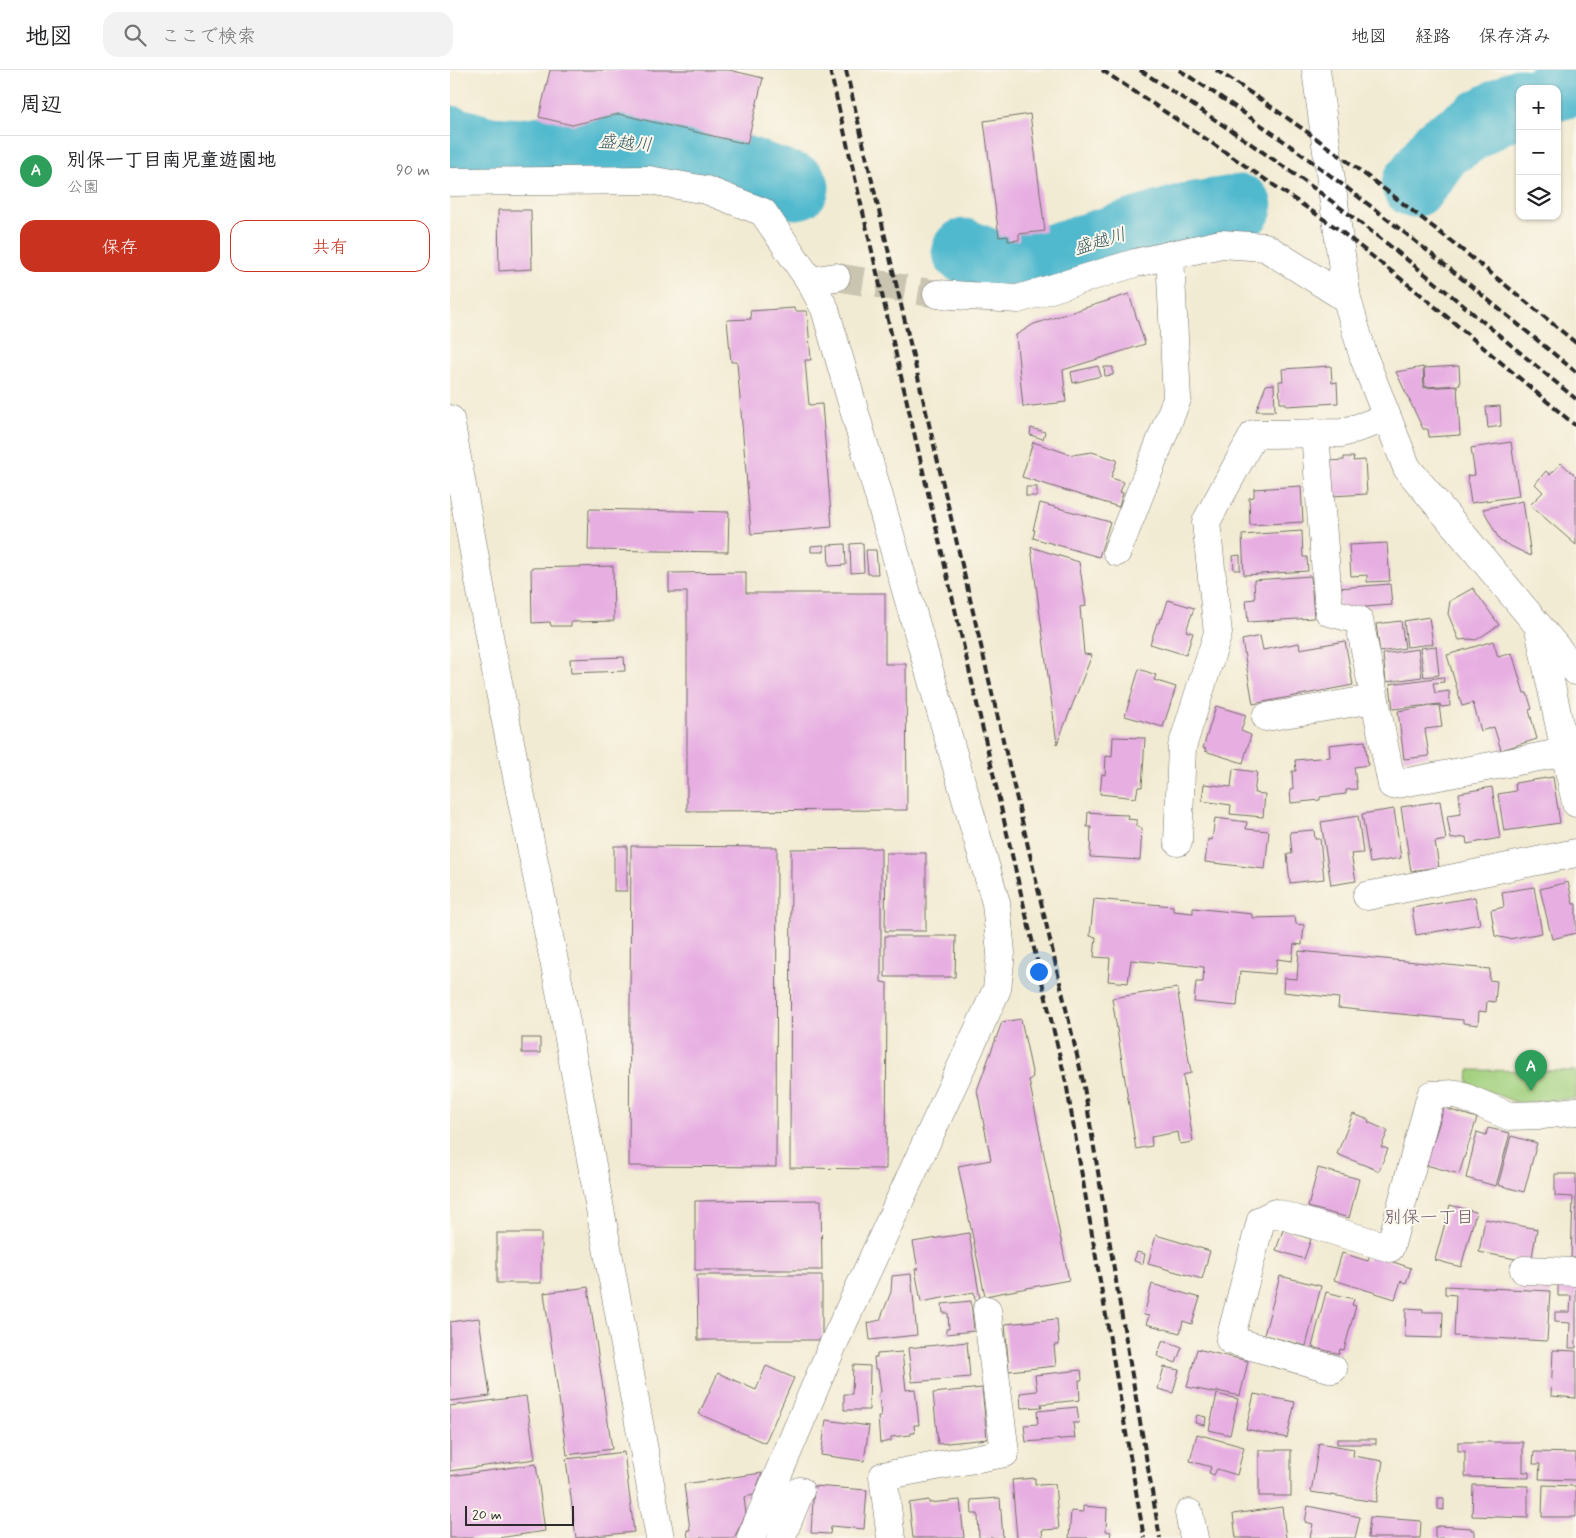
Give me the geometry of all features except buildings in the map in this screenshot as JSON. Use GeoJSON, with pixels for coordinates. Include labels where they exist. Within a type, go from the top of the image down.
{"type":"FeatureCollection","features":[{"type":"Feature","properties":{"kind":"street"},"geometry":{"type":"LineString","coordinates":[[1316,70],[1347,299],[1364,358],[1407,468],[1576,671]]}},
{"type":"Feature","properties":{"kind":"street"},"geometry":{"type":"LineString","coordinates":[[450,182],[649,180],[706,190],[763,212],[810,281],[825,309],[996,903],[1001,954],[996,989],[832,1347],[751,1538]]}},
{"type":"Feature","properties":{"kind":"street"},"geometry":{"type":"LineString","coordinates":[[937,294],[1018,299],[1135,263],[1221,244],[1265,247],[1347,299]]}},
{"type":"Feature","properties":{"kind":"street"},"geometry":{"type":"LineString","coordinates":[[1117,552],[1178,399],[1170,255]]}},
{"type":"Feature","properties":{"kind":"street"},"geometry":{"type":"LineString","coordinates":[[810,281],[836,277]]}},
{"type":"Feature","properties":{"kind":"street"},"geometry":{"type":"LineString","coordinates":[[1178,842],[1178,806],[1182,747],[1218,633],[1206,522],[1254,434],[1342,433],[1387,418]]}},
{"type":"Feature","properties":{"kind":"street"},"geometry":{"type":"LineString","coordinates":[[450,419],[493,656],[565,1016],[660,1538]]}},
{"type":"Feature","properties":{"kind":"street"},"geometry":{"type":"LineString","coordinates":[[1315,433],[1329,612],[1359,620],[1392,785],[1565,752]]}},
{"type":"Feature","properties":{"kind":"street"},"geometry":{"type":"LineString","coordinates":[[1538,625],[1576,802]]}},
{"type":"Feature","properties":{"kind":"street"},"geometry":{"type":"LineString","coordinates":[[1266,717],[1374,699]]}},
{"type":"Feature","properties":{"kind":"street"},"geometry":{"type":"LineString","coordinates":[[1381,902],[1576,852]]}},
{"type":"Feature","properties":{"kind":"street"},"geometry":{"type":"LineString","coordinates":[[1333,1369],[1230,1340],[1261,1220],[1275,1213],[1390,1248],[1431,1095],[1457,1094],[1510,1116],[1576,1111]]}},
{"type":"Feature","properties":{"kind":"street"},"geometry":{"type":"LineString","coordinates":[[1524,1270],[1576,1272]]}},
{"type":"Feature","properties":{"kind":"street"},"geometry":{"type":"LineString","coordinates":[[891,1538],[883,1476],[1005,1453],[987,1310]]}},
{"type":"Feature","properties":{"kind":"street"},"geometry":{"type":"LineString","coordinates":[[781,1538],[800,1491]]}},
{"type":"Feature","properties":{"kind":"green space"},"geometry":{"type":"Polygon","coordinates":[[[1469,1070],[1576,1071],[1576,1098],[1518,1103],[1468,1083],[1469,1070]]]}},
{"type":"Feature","properties":{"kind":"waterway","name":"盛越川"},"geometry":{"type":"LineString","coordinates":[[1561,87],[1576,83]]}},
{"type":"Feature","properties":{"kind":"waterway","name":"盛越川"},"geometry":{"type":"LineString","coordinates":[[1414,185],[1441,148],[1482,121],[1516,103]]}},
{"type":"Feature","properties":{"kind":"waterway","name":"盛越川"},"geometry":{"type":"LineString","coordinates":[[450,138],[489,149],[522,151],[599,140],[669,148],[729,163],[797,187]]}},
{"type":"Feature","properties":{"kind":"waterway","name":"盛越川"},"geometry":{"type":"LineString","coordinates":[[964,251],[1003,267],[1016,267],[1188,215],[1240,207]]}},
{"type":"Feature","properties":{"kind":"tunnel"},"geometry":{"type":"LineString","coordinates":[[836,277],[937,294]]}},
{"type":"Feature","properties":{"kind":"railway"},"geometry":{"type":"LineString","coordinates":[[830,70],[1066,1082],[1144,1538]]}},
{"type":"Feature","properties":{"kind":"railway"},"geometry":{"type":"LineString","coordinates":[[846,70],[1083,1081],[1160,1538]]}},
{"type":"Feature","properties":{"kind":"railway"},"geometry":{"type":"LineString","coordinates":[[1102,70],[1338,229],[1420,294],[1576,426]]}},
{"type":"Feature","properties":{"kind":"railway"},"geometry":{"type":"LineString","coordinates":[[1140,70],[1334,203],[1426,275],[1576,399]]}},
{"type":"Feature","properties":{"kind":"railway"},"geometry":{"type":"LineString","coordinates":[[1179,70],[1282,140],[1382,215],[1576,372]]}},
{"type":"Feature","properties":{"kind":"railway"},"geometry":{"type":"LineString","coordinates":[[1216,70],[1310,134],[1400,201],[1576,343]]}},
{"type":"Feature","properties":{"kind":"place","name":"別保一丁目南児童遊園地"},"geometry":{"type":"Point","coordinates":[1531,1091]}},
{"type":"Feature","properties":{"kind":"district","name":"別保一丁目"},"geometry":{"type":"Point","coordinates":[1429,1218]}}]}
